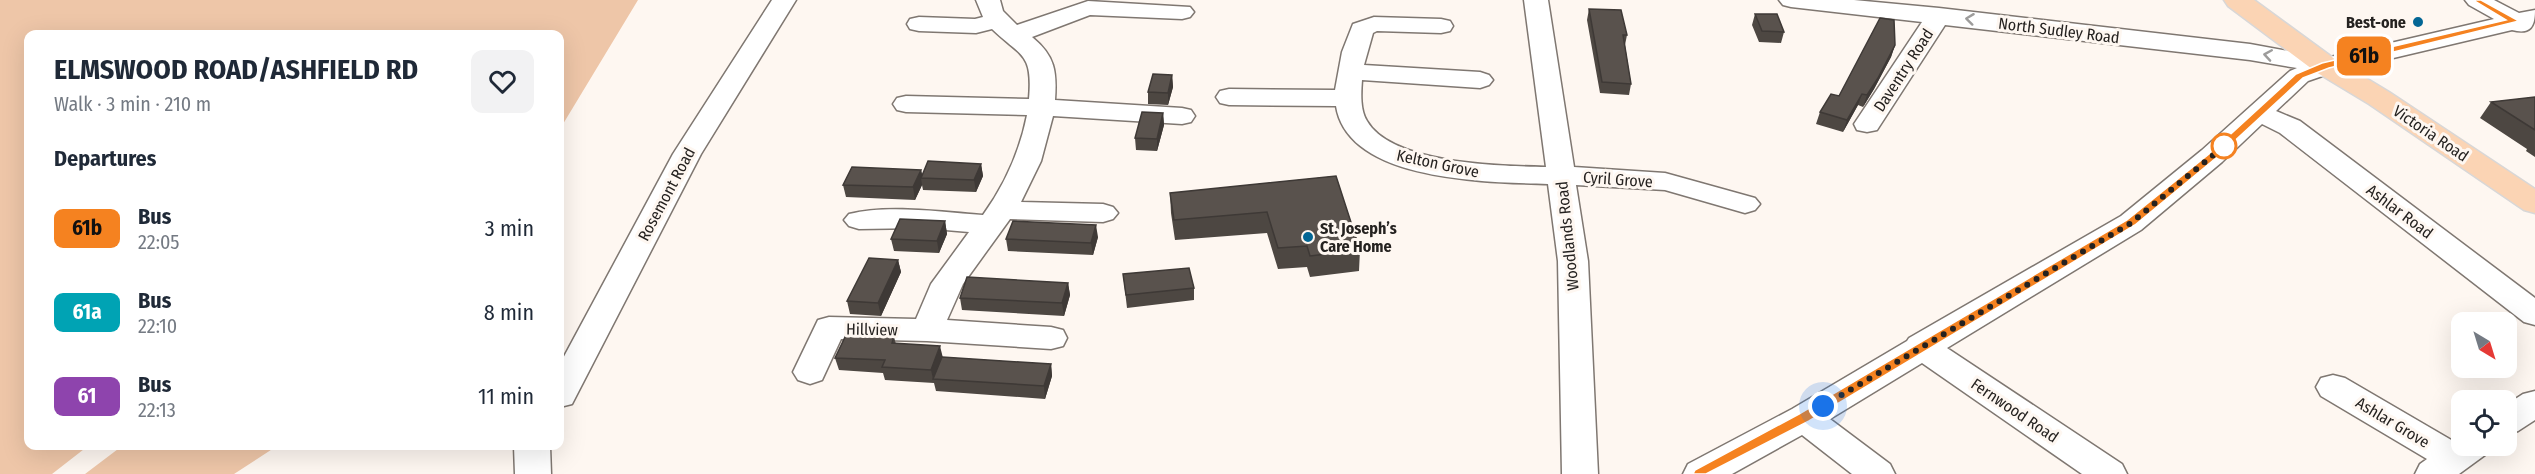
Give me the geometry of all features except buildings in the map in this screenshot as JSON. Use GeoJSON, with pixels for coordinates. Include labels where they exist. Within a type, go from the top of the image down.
{"type":"FeatureCollection","features":[{"type":"Feature","properties":{"kind":"main road","name":"Victoria Road"},"geometry":{"type":"LineString","coordinates":[[2237,0],[2326,66],[2379,98],[2535,203]]}},
{"type":"Feature","properties":{"kind":"street","name":"Rosemont Road"},"geometry":{"type":"LineString","coordinates":[[564,386],[687,154],[784,0]]}},
{"type":"Feature","properties":{"kind":"street","name":"Woodlands Road"},"geometry":{"type":"LineString","coordinates":[[1536,0],[1573,261],[1580,474]]}},
{"type":"Feature","properties":{"kind":"street","name":"North Sudley Road"},"geometry":{"type":"LineString","coordinates":[[1791,0],[2250,52],[2326,66]]}},
{"type":"Feature","properties":{"kind":"street"},"geometry":{"type":"LineString","coordinates":[[2477,0],[2528,24]]}},
{"type":"Feature","properties":{"kind":"street"},"geometry":{"type":"LineString","coordinates":[[919,24],[976,26],[1000,18],[1088,8],[1182,12]]}},
{"type":"Feature","properties":{"kind":"street","name":"Daventry Road"},"geometry":{"type":"LineString","coordinates":[[1868,124],[1939,15]]}},
{"type":"Feature","properties":{"kind":"street"},"geometry":{"type":"LineString","coordinates":[[927,330],[947,285],[996,217],[1029,159],[1041,107],[1042,67],[1037,54],[1000,18]]}},
{"type":"Feature","properties":{"kind":"street"},"geometry":{"type":"LineString","coordinates":[[1349,85],[1362,29],[1374,24],[1440,26]]}},
{"type":"Feature","properties":{"kind":"street"},"geometry":{"type":"LineString","coordinates":[[1701,474],[1804,418],[1921,346],[2131,223],[2261,114],[2299,76],[2326,66],[2528,24]]}},
{"type":"Feature","properties":{"kind":"street"},"geometry":{"type":"LineString","coordinates":[[1229,97],[1349,85],[1480,80]]}},
{"type":"Feature","properties":{"kind":"street","name":"Kelton Grove"},"geometry":{"type":"LineString","coordinates":[[1349,85],[1355,126],[1374,146],[1420,162],[1489,173],[1561,176]]}},
{"type":"Feature","properties":{"kind":"street"},"geometry":{"type":"LineString","coordinates":[[906,105],[1041,107],[1182,116]]}},
{"type":"Feature","properties":{"kind":"street","name":"Ashlar Road"},"geometry":{"type":"LineString","coordinates":[[2261,114],[2290,127],[2535,314]]}},
{"type":"Feature","properties":{"kind":"street","name":"Cyril Grove"},"geometry":{"type":"LineString","coordinates":[[1561,176],[1653,180],[1745,204]]}},
{"type":"Feature","properties":{"kind":"street"},"geometry":{"type":"LineString","coordinates":[[859,220],[1103,213]]}},
{"type":"Feature","properties":{"kind":"street","name":"Hillview"},"geometry":{"type":"LineString","coordinates":[[810,372],[829,328],[927,330],[1051,338]]}},
{"type":"Feature","properties":{"kind":"street","name":"Fernwood Road"},"geometry":{"type":"LineString","coordinates":[[1921,346],[2109,474]]}},
{"type":"Feature","properties":{"kind":"street","name":"Ashlar Grove"},"geometry":{"type":"LineString","coordinates":[[2333,387],[2453,459]]}},
{"type":"Feature","properties":{"kind":"street"},"geometry":{"type":"LineString","coordinates":[[2517,415],[2535,403]]}},
{"type":"Feature","properties":{"kind":"street"},"geometry":{"type":"LineString","coordinates":[[1804,418],[1877,474]]}},
{"type":"Feature","properties":{"kind":"street"},"geometry":{"type":"LineString","coordinates":[[532,450],[533,474]]}},
{"type":"Feature","properties":{"kind":"shaded area"},"geometry":{"type":"Polygon","coordinates":[[[0,0],[638,0],[564,122],[564,30],[24,30],[24,450],[83,450],[52,474],[0,474],[0,0]]]}},
{"type":"Feature","properties":{"kind":"shaded area"},"geometry":{"type":"Polygon","coordinates":[[[117,450],[271,450],[234,474],[85,474],[117,450]]]}},
{"type":"Feature","properties":{"kind":"bus line","name":"61b"},"geometry":{"type":"LineString","coordinates":[[1701,474],[1804,418],[1921,346],[2131,223],[2261,114],[2299,76],[2316,68],[2515,21],[2477,0]]}},
{"type":"Feature","properties":{"kind":"place","name":"Best-one"},"geometry":{"type":"Point","coordinates":[2418,22]}},
{"type":"Feature","properties":{"kind":"place","name":"St. Joseph’s Care Home"},"geometry":{"type":"Point","coordinates":[1308,237]}},
{"type":"Feature","properties":{"kind":"route"},"geometry":{"type":"LineString","coordinates":[[1823,406],[2131,223],[2229,142],[2224,146]]}}]}
